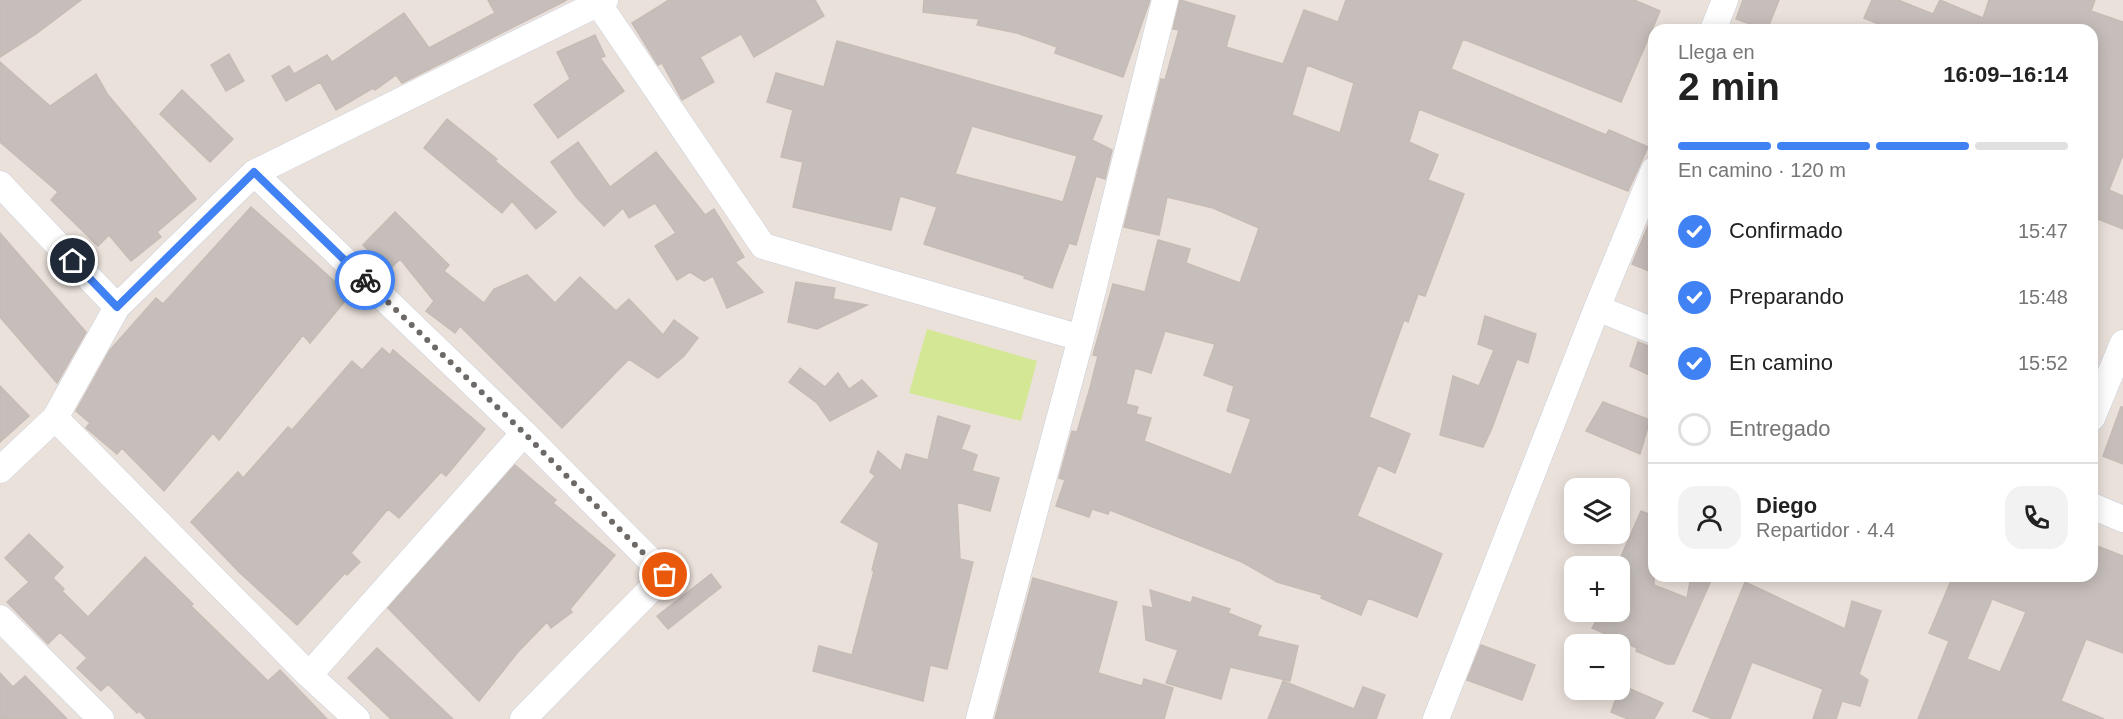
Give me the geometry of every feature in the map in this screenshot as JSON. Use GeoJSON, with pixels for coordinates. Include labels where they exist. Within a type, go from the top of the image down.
{"type":"FeatureCollection","features":[{"type":"Feature","properties":{"kind":"street"},"geometry":{"type":"LineString","coordinates":[[978,719],[1081,338],[1165,0]]}},
{"type":"Feature","properties":{"kind":"street"},"geometry":{"type":"LineString","coordinates":[[1715,24],[1725,0]]}},
{"type":"Feature","properties":{"kind":"street"},"geometry":{"type":"LineString","coordinates":[[2,464],[55,418],[117,307],[254,172],[600,2],[763,246],[1081,338]]}},
{"type":"Feature","properties":{"kind":"street"},"geometry":{"type":"LineString","coordinates":[[254,172],[524,433],[665,575],[523,719]]}},
{"type":"Feature","properties":{"kind":"street"},"geometry":{"type":"LineString","coordinates":[[0,184],[117,307]]}},
{"type":"Feature","properties":{"kind":"street"},"geometry":{"type":"LineString","coordinates":[[1436,719],[1597,308],[1648,185]]}},
{"type":"Feature","properties":{"kind":"street"},"geometry":{"type":"LineString","coordinates":[[1597,308],[1648,329]]}},
{"type":"Feature","properties":{"kind":"street"},"geometry":{"type":"LineString","coordinates":[[2098,403],[2123,343]]}},
{"type":"Feature","properties":{"kind":"street"},"geometry":{"type":"LineString","coordinates":[[55,418],[309,675],[357,719]]}},
{"type":"Feature","properties":{"kind":"street"},"geometry":{"type":"LineString","coordinates":[[309,675],[524,433]]}},
{"type":"Feature","properties":{"kind":"street"},"geometry":{"type":"LineString","coordinates":[[2098,509],[2123,519]]}},
{"type":"Feature","properties":{"kind":"street"},"geometry":{"type":"LineString","coordinates":[[0,618],[102,719]]}},
{"type":"Feature","properties":{"kind":"green space"},"geometry":{"type":"Polygon","coordinates":[[[927,329],[1037,361],[1021,421],[909,393],[927,329]]]}},
{"type":"Feature","properties":{"kind":"building"},"geometry":{"type":"Polygon","coordinates":[[[0,0],[81,0],[36,34],[0,57],[0,0]]]}},
{"type":"Feature","properties":{"kind":"building"},"geometry":{"type":"Polygon","coordinates":[[[488,0],[567,0],[402,83],[396,75],[375,90],[373,88],[336,110],[320,82],[286,101],[272,76],[289,66],[294,74],[327,55],[332,62],[404,13],[429,48],[495,13],[488,0]]]}},
{"type":"Feature","properties":{"kind":"building"},"geometry":{"type":"Polygon","coordinates":[[[669,0],[815,0],[824,16],[754,57],[741,34],[700,57],[714,82],[682,100],[662,63],[658,65],[632,23],[669,0]]]}},
{"type":"Feature","properties":{"kind":"building"},"geometry":{"type":"Polygon","coordinates":[[[924,0],[1150,0],[1123,77],[1055,53],[1057,47],[1017,33],[977,25],[979,19],[923,12],[924,0]]]}},
{"type":"Feature","properties":{"kind":"building"},"geometry":{"type":"Polygon","coordinates":[[[1180,0],[1235,16],[1226,47],[1283,64],[1304,10],[1338,22],[1346,0],[1634,0],[1660,11],[1654,24],[1648,24],[1648,39],[1621,102],[1463,39],[1451,69],[1606,135],[1609,130],[1648,147],[1628,191],[1419,109],[1409,142],[1438,155],[1428,180],[1464,194],[1425,296],[1418,294],[1408,322],[1404,320],[1369,417],[1410,434],[1395,473],[1378,465],[1357,516],[1442,554],[1417,617],[1368,598],[1361,615],[1321,598],[1322,595],[1277,582],[1242,562],[1110,510],[1108,514],[1092,509],[1089,517],[1056,506],[1065,480],[1059,478],[1072,431],[1077,432],[1090,388],[1098,356],[1093,355],[1113,284],[1145,292],[1158,240],[1190,249],[1186,263],[1240,283],[1259,228],[1213,208],[1167,197],[1159,235],[1124,227],[1161,79],[1165,80],[1179,30],[1173,29],[1180,0]],[[1307,65],[1292,115],[1340,133],[1354,83],[1307,65]],[[1165,331],[1151,373],[1135,368],[1126,404],[1138,407],[1136,414],[1151,418],[1144,441],[1231,475],[1251,419],[1227,411],[1234,386],[1204,375],[1215,344],[1165,331]]]}},
{"type":"Feature","properties":{"kind":"building"},"geometry":{"type":"Polygon","coordinates":[[[1743,0],[1779,0],[1769,24],[1750,24],[1736,19],[1743,0]]]}},
{"type":"Feature","properties":{"kind":"building"},"geometry":{"type":"Polygon","coordinates":[[[1872,0],[1898,0],[1933,14],[1940,0],[1983,18],[1989,0],[2095,0],[2091,11],[2123,22],[2123,155],[2109,190],[2123,196],[2123,229],[2098,219],[2098,24],[1878,24],[1864,18],[1872,0]]]}},
{"type":"Feature","properties":{"kind":"building"},"geometry":{"type":"Polygon","coordinates":[[[595,35],[605,56],[600,58],[624,91],[558,138],[534,105],[570,79],[557,52],[595,35]]]}},
{"type":"Feature","properties":{"kind":"building"},"geometry":{"type":"Polygon","coordinates":[[[837,41],[1102,116],[1092,140],[1112,150],[1105,179],[1096,176],[1076,245],[1069,243],[1052,288],[1024,278],[1025,276],[924,244],[937,207],[900,196],[891,230],[793,207],[803,162],[781,157],[793,110],[767,102],[776,73],[824,87],[837,41]],[[972,126],[955,174],[1063,202],[1077,156],[972,126]]]}},
{"type":"Feature","properties":{"kind":"building"},"geometry":{"type":"Polygon","coordinates":[[[229,54],[244,81],[226,91],[211,65],[229,54]]]}},
{"type":"Feature","properties":{"kind":"building"},"geometry":{"type":"Polygon","coordinates":[[[0,62],[50,106],[96,74],[108,95],[196,199],[157,232],[161,237],[131,261],[109,235],[98,246],[51,200],[58,192],[0,142],[0,62]]]}},
{"type":"Feature","properties":{"kind":"building"},"geometry":{"type":"Polygon","coordinates":[[[182,90],[233,139],[210,162],[160,114],[182,90]]]}},
{"type":"Feature","properties":{"kind":"building"},"geometry":{"type":"Polygon","coordinates":[[[447,119],[497,159],[495,161],[556,212],[536,229],[512,201],[502,213],[424,148],[447,119]]]}},
{"type":"Feature","properties":{"kind":"building"},"geometry":{"type":"Polygon","coordinates":[[[578,142],[610,187],[656,152],[705,215],[714,209],[744,257],[735,262],[763,292],[727,308],[713,276],[704,281],[690,272],[677,280],[655,246],[676,233],[655,203],[629,218],[623,208],[604,226],[577,198],[551,162],[578,142]]]}},
{"type":"Feature","properties":{"kind":"building"},"geometry":{"type":"Polygon","coordinates":[[[251,207],[350,295],[310,343],[303,335],[219,440],[213,433],[164,491],[122,448],[117,454],[86,428],[90,423],[76,411],[110,350],[156,298],[163,304],[251,207]]]}},
{"type":"Feature","properties":{"kind":"building"},"geometry":{"type":"Polygon","coordinates":[[[395,212],[449,265],[444,271],[484,303],[494,289],[527,275],[555,303],[580,277],[616,311],[629,299],[663,335],[674,320],[698,338],[684,356],[658,378],[629,359],[562,428],[460,326],[455,333],[426,311],[434,301],[400,259],[389,270],[363,245],[395,212]]]}},
{"type":"Feature","properties":{"kind":"building"},"geometry":{"type":"Polygon","coordinates":[[[1648,226],[1648,271],[1632,264],[1648,226]]]}},
{"type":"Feature","properties":{"kind":"building"},"geometry":{"type":"Polygon","coordinates":[[[0,233],[86,332],[57,383],[0,317],[0,233]]]}},
{"type":"Feature","properties":{"kind":"building"},"geometry":{"type":"Polygon","coordinates":[[[796,282],[835,288],[833,299],[867,305],[817,329],[788,322],[796,282]]]}},
{"type":"Feature","properties":{"kind":"building"},"geometry":{"type":"Polygon","coordinates":[[[1485,316],[1536,334],[1528,363],[1517,359],[1483,447],[1440,435],[1453,376],[1479,386],[1494,350],[1478,344],[1485,316]]]}},
{"type":"Feature","properties":{"kind":"building"},"geometry":{"type":"Polygon","coordinates":[[[1638,342],[1648,346],[1648,374],[1630,366],[1638,342]]]}},
{"type":"Feature","properties":{"kind":"building"},"geometry":{"type":"Polygon","coordinates":[[[382,348],[390,355],[393,350],[485,429],[446,476],[441,472],[399,518],[388,509],[351,553],[360,562],[347,575],[345,573],[297,625],[239,572],[191,522],[238,472],[243,478],[288,427],[292,430],[352,361],[362,370],[382,348]]]}},
{"type":"Feature","properties":{"kind":"building"},"geometry":{"type":"Polygon","coordinates":[[[800,368],[825,387],[838,373],[849,389],[862,380],[877,396],[830,421],[817,403],[789,382],[800,368]]]}},
{"type":"Feature","properties":{"kind":"building"},"geometry":{"type":"Polygon","coordinates":[[[0,386],[29,416],[0,442],[0,386]]]}},
{"type":"Feature","properties":{"kind":"building"},"geometry":{"type":"Polygon","coordinates":[[[1603,402],[1648,419],[1640,454],[1586,431],[1603,402]]]}},
{"type":"Feature","properties":{"kind":"building"},"geometry":{"type":"Polygon","coordinates":[[[2121,407],[2123,407],[2123,464],[2103,456],[2121,407]]]}},
{"type":"Feature","properties":{"kind":"building"},"geometry":{"type":"Polygon","coordinates":[[[938,416],[970,426],[961,449],[977,455],[972,471],[999,478],[990,511],[957,502],[960,559],[973,562],[947,669],[930,665],[923,701],[813,671],[819,646],[852,655],[874,571],[872,570],[879,543],[841,522],[875,476],[870,472],[878,451],[901,471],[906,454],[928,460],[938,416]]]}},
{"type":"Feature","properties":{"kind":"building"},"geometry":{"type":"Polygon","coordinates":[[[515,465],[556,500],[553,503],[615,555],[570,609],[572,612],[551,628],[547,622],[518,652],[479,701],[388,608],[515,465]]]}},
{"type":"Feature","properties":{"kind":"building"},"geometry":{"type":"Polygon","coordinates":[[[1641,511],[1648,514],[1648,582],[1654,582],[1654,585],[1687,598],[1690,582],[1710,582],[1674,664],[1667,664],[1636,651],[1637,648],[1630,645],[1630,634],[1606,634],[1592,628],[1596,622],[1630,622],[1630,556],[1621,556],[1627,544],[1630,544],[1630,536],[1641,511]]]}},
{"type":"Feature","properties":{"kind":"building"},"geometry":{"type":"Polygon","coordinates":[[[29,534],[63,567],[53,578],[64,589],[62,591],[88,617],[145,557],[193,604],[191,606],[268,681],[280,670],[327,719],[147,719],[139,711],[137,713],[108,684],[101,691],[77,668],[87,658],[60,632],[48,644],[7,602],[29,582],[5,558],[29,534]]]}},
{"type":"Feature","properties":{"kind":"building"},"geometry":{"type":"Polygon","coordinates":[[[2098,546],[2123,556],[2123,653],[2086,639],[2061,701],[2104,719],[1918,719],[1949,641],[1929,633],[1950,582],[2098,582],[2098,546]],[[1992,599],[1967,659],[2000,672],[2026,612],[1992,599]]]}},
{"type":"Feature","properties":{"kind":"building"},"geometry":{"type":"Polygon","coordinates":[[[711,574],[721,587],[668,629],[657,616],[711,574]]]}},
{"type":"Feature","properties":{"kind":"building"},"geometry":{"type":"Polygon","coordinates":[[[1033,578],[1117,602],[1098,673],[1142,686],[1144,679],[1173,688],[1164,719],[995,719],[1033,578]]]}},
{"type":"Feature","properties":{"kind":"building"},"geometry":{"type":"Polygon","coordinates":[[[1745,582],[1845,629],[1852,601],[1881,611],[1859,674],[1868,680],[1860,706],[1842,701],[1836,719],[1813,719],[1823,689],[1752,662],[1730,719],[1713,719],[1693,711],[1745,582]]]}},
{"type":"Feature","properties":{"kind":"building"},"geometry":{"type":"Polygon","coordinates":[[[1150,590],[1191,603],[1193,597],[1230,609],[1228,613],[1261,626],[1257,636],[1298,646],[1290,681],[1230,667],[1221,699],[1166,683],[1178,650],[1146,640],[1143,606],[1153,608],[1150,590]]]}},
{"type":"Feature","properties":{"kind":"building"},"geometry":{"type":"Polygon","coordinates":[[[1481,645],[1535,665],[1522,700],[1467,680],[1481,645]]]}},
{"type":"Feature","properties":{"kind":"building"},"geometry":{"type":"Polygon","coordinates":[[[377,648],[453,719],[391,719],[348,678],[377,648]]]}},
{"type":"Feature","properties":{"kind":"building"},"geometry":{"type":"Polygon","coordinates":[[[0,673],[13,687],[25,676],[67,719],[0,719],[0,673]]]}},
{"type":"Feature","properties":{"kind":"building"},"geometry":{"type":"Polygon","coordinates":[[[1283,681],[1354,709],[1363,687],[1385,695],[1376,719],[1268,719],[1283,681]]]}},
{"type":"Feature","properties":{"kind":"building"},"geometry":{"type":"Polygon","coordinates":[[[1630,689],[1663,703],[1654,719],[1628,719],[1611,712],[1615,700],[1630,700],[1630,689]]]}},
{"type":"Feature","properties":{"kind":"way so far"},"geometry":{"type":"LineString","coordinates":[[365,280],[524,433],[665,575]]}},
{"type":"Feature","properties":{"kind":"route"},"geometry":{"type":"LineString","coordinates":[[73,261],[117,307],[254,172],[365,280]]}}]}
